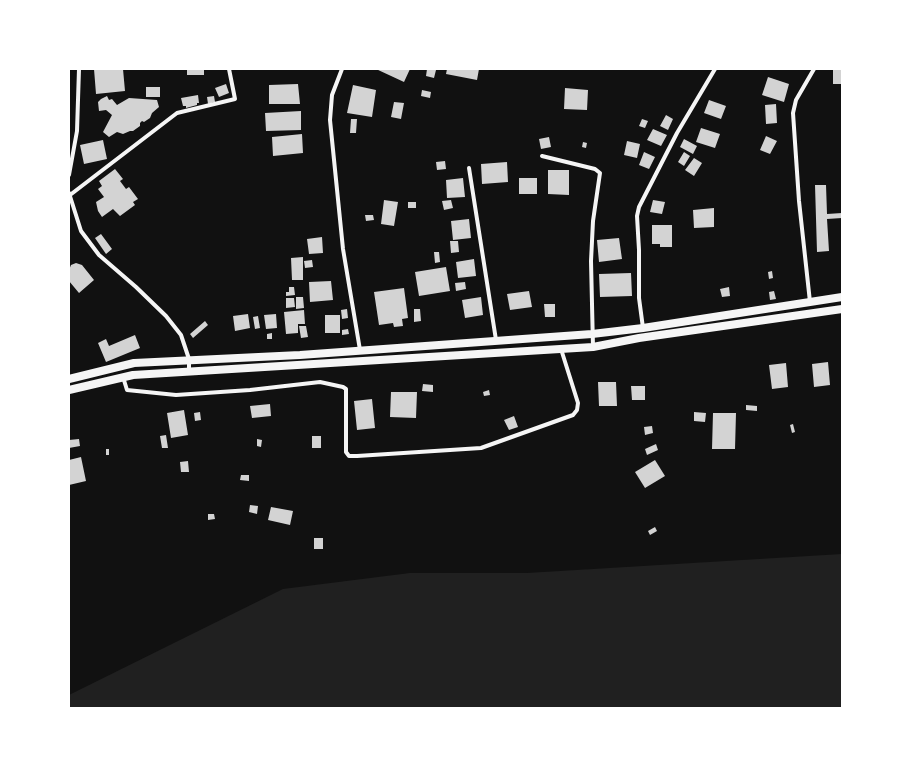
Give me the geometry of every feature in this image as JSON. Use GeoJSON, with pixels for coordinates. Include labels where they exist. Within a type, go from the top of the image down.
{"type":"FeatureCollection","features":[{"type":"Feature","properties":{"kind":"main road"},"geometry":{"type":"LineString","coordinates":[[69,378],[134,363],[360,350],[592,334],[643,328],[842,297]]}},
{"type":"Feature","properties":{"kind":"main road"},"geometry":{"type":"LineString","coordinates":[[69,390],[123,377],[189,371],[593,347],[639,338],[842,310]]}},
{"type":"Feature","properties":{"kind":"street"},"geometry":{"type":"LineString","coordinates":[[69,175],[77,131],[79,69]]}},
{"type":"Feature","properties":{"kind":"street"},"geometry":{"type":"LineString","coordinates":[[189,371],[189,359],[181,336],[166,316],[136,287],[99,255],[81,231],[69,194],[177,113],[235,99],[229,69]]}},
{"type":"Feature","properties":{"kind":"street"},"geometry":{"type":"LineString","coordinates":[[342,69],[332,95],[330,120],[343,249],[360,350]]}},
{"type":"Feature","properties":{"kind":"street"},"geometry":{"type":"LineString","coordinates":[[643,328],[639,298],[637,216],[639,207],[677,133],[715,69]]}},
{"type":"Feature","properties":{"kind":"street"},"geometry":{"type":"LineString","coordinates":[[810,302],[799,201],[793,113],[796,100],[814,69]]}},
{"type":"Feature","properties":{"kind":"street"},"geometry":{"type":"LineString","coordinates":[[542,156],[595,169],[600,173],[592,241],[593,347]]}},
{"type":"Feature","properties":{"kind":"street"},"geometry":{"type":"LineString","coordinates":[[469,168],[496,340]]}},
{"type":"Feature","properties":{"kind":"street"},"geometry":{"type":"LineString","coordinates":[[123,377],[127,390],[176,395],[250,390],[320,382],[341,386],[346,389],[346,452],[349,456],[450,450],[481,448],[573,415],[577,410],[578,403],[561,349]]}},
{"type":"Feature","properties":{"kind":"shaded area"},"geometry":{"type":"Polygon","coordinates":[[[842,554],[842,708],[69,708],[69,695],[283,589],[410,573],[527,573],[842,554]]]}},
{"type":"Feature","properties":{"kind":"building"},"geometry":{"type":"Polygon","coordinates":[[[94,69],[123,69],[125,91],[96,94],[94,69]]]}},
{"type":"Feature","properties":{"kind":"building"},"geometry":{"type":"Polygon","coordinates":[[[187,69],[204,69],[204,75],[187,75],[187,69]]]}},
{"type":"Feature","properties":{"kind":"building"},"geometry":{"type":"Polygon","coordinates":[[[376,69],[410,69],[404,82],[376,69]]]}},
{"type":"Feature","properties":{"kind":"building"},"geometry":{"type":"Polygon","coordinates":[[[427,69],[436,70],[434,78],[426,76],[427,69]]]}},
{"type":"Feature","properties":{"kind":"building"},"geometry":{"type":"Polygon","coordinates":[[[447,69],[479,69],[477,80],[446,74],[447,69]]]}},
{"type":"Feature","properties":{"kind":"building"},"geometry":{"type":"Polygon","coordinates":[[[833,69],[842,69],[842,84],[833,84],[833,69]]]}},
{"type":"Feature","properties":{"kind":"building"},"geometry":{"type":"Polygon","coordinates":[[[768,77],[789,84],[784,102],[762,95],[768,77]]]}},
{"type":"Feature","properties":{"kind":"building"},"geometry":{"type":"Polygon","coordinates":[[[226,84],[229,93],[219,97],[215,88],[226,84]]]}},
{"type":"Feature","properties":{"kind":"building"},"geometry":{"type":"Polygon","coordinates":[[[298,84],[300,104],[269,104],[269,85],[298,84]]]}},
{"type":"Feature","properties":{"kind":"building"},"geometry":{"type":"Polygon","coordinates":[[[353,85],[376,90],[372,117],[347,113],[353,85]]]}},
{"type":"Feature","properties":{"kind":"building"},"geometry":{"type":"Polygon","coordinates":[[[146,87],[160,87],[160,97],[146,97],[146,87]]]}},
{"type":"Feature","properties":{"kind":"building"},"geometry":{"type":"Polygon","coordinates":[[[565,88],[588,90],[587,110],[564,109],[565,88]]]}},
{"type":"Feature","properties":{"kind":"building"},"geometry":{"type":"Polygon","coordinates":[[[422,90],[431,92],[430,98],[421,96],[422,90]]]}},
{"type":"Feature","properties":{"kind":"building"},"geometry":{"type":"Polygon","coordinates":[[[198,95],[199,103],[197,103],[197,105],[186,108],[186,106],[183,106],[181,98],[198,95]]]}},
{"type":"Feature","properties":{"kind":"building"},"geometry":{"type":"Polygon","coordinates":[[[107,96],[109,100],[112,99],[117,105],[129,98],[157,100],[159,107],[152,113],[150,118],[144,122],[142,121],[140,126],[133,131],[123,134],[117,132],[109,137],[103,132],[112,115],[106,110],[99,111],[98,102],[107,96]]]}},
{"type":"Feature","properties":{"kind":"building"},"geometry":{"type":"Polygon","coordinates":[[[214,96],[215,102],[208,104],[207,97],[214,96]]]}},
{"type":"Feature","properties":{"kind":"building"},"geometry":{"type":"Polygon","coordinates":[[[709,100],[726,106],[721,119],[704,113],[709,100]]]}},
{"type":"Feature","properties":{"kind":"building"},"geometry":{"type":"Polygon","coordinates":[[[394,102],[404,103],[401,119],[391,117],[394,102]]]}},
{"type":"Feature","properties":{"kind":"building"},"geometry":{"type":"Polygon","coordinates":[[[776,104],[777,123],[766,124],[765,105],[776,104]]]}},
{"type":"Feature","properties":{"kind":"building"},"geometry":{"type":"Polygon","coordinates":[[[301,111],[301,130],[266,131],[265,113],[301,111]]]}},
{"type":"Feature","properties":{"kind":"building"},"geometry":{"type":"Polygon","coordinates":[[[666,115],[673,119],[668,130],[660,126],[666,115]]]}},
{"type":"Feature","properties":{"kind":"building"},"geometry":{"type":"Polygon","coordinates":[[[351,119],[357,119],[356,133],[350,133],[351,119]]]}},
{"type":"Feature","properties":{"kind":"building"},"geometry":{"type":"Polygon","coordinates":[[[642,119],[648,121],[645,128],[639,126],[642,119]]]}},
{"type":"Feature","properties":{"kind":"building"},"geometry":{"type":"Polygon","coordinates":[[[701,128],[720,134],[715,148],[696,142],[701,128]]]}},
{"type":"Feature","properties":{"kind":"building"},"geometry":{"type":"Polygon","coordinates":[[[653,129],[667,135],[661,146],[647,140],[653,129]]]}},
{"type":"Feature","properties":{"kind":"building"},"geometry":{"type":"Polygon","coordinates":[[[302,134],[303,153],[273,156],[272,137],[302,134]]]}},
{"type":"Feature","properties":{"kind":"building"},"geometry":{"type":"Polygon","coordinates":[[[766,136],[777,141],[770,154],[760,150],[766,136]]]}},
{"type":"Feature","properties":{"kind":"building"},"geometry":{"type":"Polygon","coordinates":[[[549,137],[551,147],[541,149],[539,139],[549,137]]]}},
{"type":"Feature","properties":{"kind":"building"},"geometry":{"type":"Polygon","coordinates":[[[684,139],[697,146],[693,154],[680,147],[684,139]]]}},
{"type":"Feature","properties":{"kind":"building"},"geometry":{"type":"Polygon","coordinates":[[[103,140],[107,159],[84,164],[80,145],[103,140]]]}},
{"type":"Feature","properties":{"kind":"building"},"geometry":{"type":"Polygon","coordinates":[[[627,141],[640,144],[637,158],[624,155],[627,141]]]}},
{"type":"Feature","properties":{"kind":"building"},"geometry":{"type":"Polygon","coordinates":[[[583,142],[587,143],[586,148],[582,147],[583,142]]]}},
{"type":"Feature","properties":{"kind":"building"},"geometry":{"type":"Polygon","coordinates":[[[644,152],[655,157],[649,169],[639,165],[644,152]]]}},
{"type":"Feature","properties":{"kind":"building"},"geometry":{"type":"Polygon","coordinates":[[[684,152],[690,156],[684,166],[678,162],[684,152]]]}},
{"type":"Feature","properties":{"kind":"building"},"geometry":{"type":"Polygon","coordinates":[[[694,158],[702,163],[694,176],[685,170],[694,158]]]}},
{"type":"Feature","properties":{"kind":"building"},"geometry":{"type":"Polygon","coordinates":[[[445,161],[446,169],[437,170],[436,162],[445,161]]]}},
{"type":"Feature","properties":{"kind":"building"},"geometry":{"type":"Polygon","coordinates":[[[507,162],[508,182],[482,184],[481,164],[507,162]]]}},
{"type":"Feature","properties":{"kind":"building"},"geometry":{"type":"Polygon","coordinates":[[[115,169],[123,179],[120,181],[126,189],[129,187],[138,199],[133,202],[135,205],[120,216],[113,209],[102,217],[98,211],[96,202],[104,197],[98,189],[102,186],[99,181],[115,169]]]}},
{"type":"Feature","properties":{"kind":"building"},"geometry":{"type":"Polygon","coordinates":[[[548,170],[569,170],[569,195],[548,194],[548,170]]]}},
{"type":"Feature","properties":{"kind":"building"},"geometry":{"type":"Polygon","coordinates":[[[463,178],[465,197],[447,198],[446,180],[463,178]]]}},
{"type":"Feature","properties":{"kind":"building"},"geometry":{"type":"Polygon","coordinates":[[[519,178],[537,178],[537,194],[519,194],[519,178]]]}},
{"type":"Feature","properties":{"kind":"building"},"geometry":{"type":"Polygon","coordinates":[[[815,185],[826,185],[827,214],[842,213],[842,218],[827,219],[829,251],[817,252],[815,185]]]}},
{"type":"Feature","properties":{"kind":"building"},"geometry":{"type":"Polygon","coordinates":[[[384,200],[398,202],[394,226],[381,224],[384,200]]]}},
{"type":"Feature","properties":{"kind":"building"},"geometry":{"type":"Polygon","coordinates":[[[451,200],[453,208],[444,210],[442,201],[451,200]]]}},
{"type":"Feature","properties":{"kind":"building"},"geometry":{"type":"Polygon","coordinates":[[[653,200],[665,202],[662,214],[650,212],[653,200]]]}},
{"type":"Feature","properties":{"kind":"building"},"geometry":{"type":"Polygon","coordinates":[[[408,202],[416,202],[416,208],[408,208],[408,202]]]}},
{"type":"Feature","properties":{"kind":"building"},"geometry":{"type":"Polygon","coordinates":[[[714,208],[714,227],[694,228],[693,210],[714,208]]]}},
{"type":"Feature","properties":{"kind":"building"},"geometry":{"type":"Polygon","coordinates":[[[365,215],[373,215],[374,220],[366,221],[365,215]]]}},
{"type":"Feature","properties":{"kind":"building"},"geometry":{"type":"Polygon","coordinates":[[[469,219],[471,238],[453,240],[451,221],[469,219]]]}},
{"type":"Feature","properties":{"kind":"building"},"geometry":{"type":"Polygon","coordinates":[[[652,225],[672,225],[672,247],[660,247],[660,244],[652,244],[652,225]]]}},
{"type":"Feature","properties":{"kind":"building"},"geometry":{"type":"Polygon","coordinates":[[[101,234],[112,249],[106,254],[95,238],[101,234]]]}},
{"type":"Feature","properties":{"kind":"building"},"geometry":{"type":"Polygon","coordinates":[[[322,237],[323,253],[309,254],[307,239],[322,237]]]}},
{"type":"Feature","properties":{"kind":"building"},"geometry":{"type":"Polygon","coordinates":[[[619,238],[622,259],[599,262],[597,240],[619,238]]]}},
{"type":"Feature","properties":{"kind":"building"},"geometry":{"type":"Polygon","coordinates":[[[450,241],[458,241],[459,252],[451,253],[450,241]]]}},
{"type":"Feature","properties":{"kind":"building"},"geometry":{"type":"Polygon","coordinates":[[[434,252],[439,252],[440,262],[435,263],[434,252]]]}},
{"type":"Feature","properties":{"kind":"building"},"geometry":{"type":"Polygon","coordinates":[[[303,257],[303,280],[292,280],[291,258],[303,257]]]}},
{"type":"Feature","properties":{"kind":"building"},"geometry":{"type":"Polygon","coordinates":[[[474,259],[476,276],[458,278],[456,262],[474,259]]]}},
{"type":"Feature","properties":{"kind":"building"},"geometry":{"type":"Polygon","coordinates":[[[312,260],[313,267],[305,268],[304,261],[312,260]]]}},
{"type":"Feature","properties":{"kind":"building"},"geometry":{"type":"Polygon","coordinates":[[[76,263],[82,265],[94,280],[79,293],[69,281],[69,270],[71,265],[76,263]]]}},
{"type":"Feature","properties":{"kind":"building"},"geometry":{"type":"Polygon","coordinates":[[[446,267],[450,291],[419,296],[415,272],[446,267]]]}},
{"type":"Feature","properties":{"kind":"building"},"geometry":{"type":"Polygon","coordinates":[[[772,271],[773,278],[769,279],[768,272],[772,271]]]}},
{"type":"Feature","properties":{"kind":"building"},"geometry":{"type":"Polygon","coordinates":[[[631,273],[632,296],[600,297],[599,274],[631,273]]]}},
{"type":"Feature","properties":{"kind":"building"},"geometry":{"type":"Polygon","coordinates":[[[331,281],[333,300],[310,302],[309,282],[331,281]]]}},
{"type":"Feature","properties":{"kind":"building"},"geometry":{"type":"Polygon","coordinates":[[[465,282],[466,289],[456,291],[455,283],[465,282]]]}},
{"type":"Feature","properties":{"kind":"building"},"geometry":{"type":"Polygon","coordinates":[[[289,287],[294,287],[295,295],[286,296],[286,292],[289,292],[289,287]]]}},
{"type":"Feature","properties":{"kind":"building"},"geometry":{"type":"Polygon","coordinates":[[[729,287],[730,296],[722,297],[720,289],[729,287]]]}},
{"type":"Feature","properties":{"kind":"building"},"geometry":{"type":"Polygon","coordinates":[[[404,288],[408,318],[402,319],[403,326],[394,327],[393,323],[379,325],[374,292],[404,288]]]}},
{"type":"Feature","properties":{"kind":"building"},"geometry":{"type":"Polygon","coordinates":[[[529,291],[532,307],[510,310],[507,294],[529,291]]]}},
{"type":"Feature","properties":{"kind":"building"},"geometry":{"type":"Polygon","coordinates":[[[774,291],[776,299],[770,300],[769,292],[774,291]]]}},
{"type":"Feature","properties":{"kind":"building"},"geometry":{"type":"Polygon","coordinates":[[[296,297],[303,297],[304,308],[296,309],[296,297]]]}},
{"type":"Feature","properties":{"kind":"building"},"geometry":{"type":"Polygon","coordinates":[[[481,297],[483,315],[465,318],[462,300],[481,297]]]}},
{"type":"Feature","properties":{"kind":"building"},"geometry":{"type":"Polygon","coordinates":[[[286,298],[294,298],[295,307],[286,308],[286,298]]]}},
{"type":"Feature","properties":{"kind":"building"},"geometry":{"type":"Polygon","coordinates":[[[544,304],[555,304],[555,317],[545,317],[544,304]]]}},
{"type":"Feature","properties":{"kind":"building"},"geometry":{"type":"Polygon","coordinates":[[[347,309],[348,318],[342,319],[341,310],[347,309]]]}},
{"type":"Feature","properties":{"kind":"building"},"geometry":{"type":"Polygon","coordinates":[[[414,309],[420,309],[421,321],[414,322],[414,309]]]}},
{"type":"Feature","properties":{"kind":"building"},"geometry":{"type":"Polygon","coordinates":[[[304,310],[305,324],[298,324],[298,333],[286,334],[284,312],[304,310]]]}},
{"type":"Feature","properties":{"kind":"building"},"geometry":{"type":"Polygon","coordinates":[[[248,314],[250,328],[235,331],[233,316],[248,314]]]}},
{"type":"Feature","properties":{"kind":"building"},"geometry":{"type":"Polygon","coordinates":[[[276,314],[277,328],[266,329],[264,315],[276,314]]]}},
{"type":"Feature","properties":{"kind":"building"},"geometry":{"type":"Polygon","coordinates":[[[325,315],[340,315],[340,333],[325,333],[325,315]]]}},
{"type":"Feature","properties":{"kind":"building"},"geometry":{"type":"Polygon","coordinates":[[[258,316],[260,328],[255,329],[253,317],[258,316]]]}},
{"type":"Feature","properties":{"kind":"building"},"geometry":{"type":"Polygon","coordinates":[[[205,321],[208,325],[193,338],[190,334],[205,321]]]}},
{"type":"Feature","properties":{"kind":"building"},"geometry":{"type":"Polygon","coordinates":[[[299,326],[306,326],[308,337],[301,338],[299,326]]]}},
{"type":"Feature","properties":{"kind":"building"},"geometry":{"type":"Polygon","coordinates":[[[348,329],[349,334],[342,335],[342,330],[348,329]]]}},
{"type":"Feature","properties":{"kind":"building"},"geometry":{"type":"Polygon","coordinates":[[[272,333],[272,339],[267,339],[267,334],[272,333]]]}},
{"type":"Feature","properties":{"kind":"building"},"geometry":{"type":"Polygon","coordinates":[[[135,335],[140,348],[106,362],[98,343],[106,339],[109,346],[135,335]]]}},
{"type":"Feature","properties":{"kind":"building"},"geometry":{"type":"Polygon","coordinates":[[[828,362],[830,385],[814,387],[812,364],[828,362]]]}},
{"type":"Feature","properties":{"kind":"building"},"geometry":{"type":"Polygon","coordinates":[[[786,363],[788,387],[772,389],[769,365],[786,363]]]}},
{"type":"Feature","properties":{"kind":"building"},"geometry":{"type":"Polygon","coordinates":[[[598,382],[616,382],[617,406],[599,406],[598,382]]]}},
{"type":"Feature","properties":{"kind":"building"},"geometry":{"type":"Polygon","coordinates":[[[423,384],[433,385],[433,392],[422,391],[423,384]]]}},
{"type":"Feature","properties":{"kind":"building"},"geometry":{"type":"Polygon","coordinates":[[[631,386],[645,386],[645,400],[632,400],[631,386]]]}},
{"type":"Feature","properties":{"kind":"building"},"geometry":{"type":"Polygon","coordinates":[[[489,390],[490,395],[484,396],[483,392],[489,390]]]}},
{"type":"Feature","properties":{"kind":"building"},"geometry":{"type":"Polygon","coordinates":[[[391,392],[417,392],[416,418],[390,417],[391,392]]]}},
{"type":"Feature","properties":{"kind":"building"},"geometry":{"type":"Polygon","coordinates":[[[372,399],[375,428],[357,430],[354,401],[372,399]]]}},
{"type":"Feature","properties":{"kind":"building"},"geometry":{"type":"Polygon","coordinates":[[[270,404],[271,416],[252,418],[250,406],[270,404]]]}},
{"type":"Feature","properties":{"kind":"building"},"geometry":{"type":"Polygon","coordinates":[[[746,405],[757,406],[757,411],[746,410],[746,405]]]}},
{"type":"Feature","properties":{"kind":"building"},"geometry":{"type":"Polygon","coordinates":[[[184,410],[188,435],[171,438],[167,413],[184,410]]]}},
{"type":"Feature","properties":{"kind":"building"},"geometry":{"type":"Polygon","coordinates":[[[200,412],[201,420],[195,421],[194,413],[200,412]]]}},
{"type":"Feature","properties":{"kind":"building"},"geometry":{"type":"Polygon","coordinates":[[[694,412],[706,413],[705,422],[694,421],[694,412]]]}},
{"type":"Feature","properties":{"kind":"building"},"geometry":{"type":"Polygon","coordinates":[[[713,413],[736,413],[735,449],[712,449],[713,413]]]}},
{"type":"Feature","properties":{"kind":"building"},"geometry":{"type":"Polygon","coordinates":[[[514,416],[518,427],[509,430],[504,420],[514,416]]]}},
{"type":"Feature","properties":{"kind":"building"},"geometry":{"type":"Polygon","coordinates":[[[793,424],[795,432],[792,433],[790,425],[793,424]]]}},
{"type":"Feature","properties":{"kind":"building"},"geometry":{"type":"Polygon","coordinates":[[[652,426],[653,433],[645,435],[644,427],[652,426]]]}},
{"type":"Feature","properties":{"kind":"building"},"geometry":{"type":"Polygon","coordinates":[[[166,435],[168,448],[162,448],[160,436],[166,435]]]}},
{"type":"Feature","properties":{"kind":"building"},"geometry":{"type":"Polygon","coordinates":[[[312,436],[321,436],[321,448],[312,448],[312,436]]]}},
{"type":"Feature","properties":{"kind":"building"},"geometry":{"type":"Polygon","coordinates":[[[79,439],[80,446],[69,448],[69,440],[79,439]]]}},
{"type":"Feature","properties":{"kind":"building"},"geometry":{"type":"Polygon","coordinates":[[[257,439],[262,440],[261,447],[257,446],[257,439]]]}},
{"type":"Feature","properties":{"kind":"building"},"geometry":{"type":"Polygon","coordinates":[[[656,444],[658,450],[647,455],[645,449],[656,444]]]}},
{"type":"Feature","properties":{"kind":"building"},"geometry":{"type":"Polygon","coordinates":[[[106,449],[109,449],[109,455],[106,455],[106,449]]]}},
{"type":"Feature","properties":{"kind":"building"},"geometry":{"type":"Polygon","coordinates":[[[81,457],[86,481],[69,485],[69,460],[81,457]]]}},
{"type":"Feature","properties":{"kind":"building"},"geometry":{"type":"Polygon","coordinates":[[[655,460],[665,476],[645,488],[635,472],[655,460]]]}},
{"type":"Feature","properties":{"kind":"building"},"geometry":{"type":"Polygon","coordinates":[[[188,461],[189,472],[181,472],[180,462],[188,461]]]}},
{"type":"Feature","properties":{"kind":"building"},"geometry":{"type":"Polygon","coordinates":[[[241,475],[249,475],[249,481],[240,480],[241,475]]]}},
{"type":"Feature","properties":{"kind":"building"},"geometry":{"type":"Polygon","coordinates":[[[250,505],[258,506],[257,514],[249,512],[250,505]]]}},
{"type":"Feature","properties":{"kind":"building"},"geometry":{"type":"Polygon","coordinates":[[[271,507],[293,511],[290,525],[268,520],[271,507]]]}},
{"type":"Feature","properties":{"kind":"building"},"geometry":{"type":"Polygon","coordinates":[[[208,514],[214,514],[215,519],[208,520],[208,514]]]}},
{"type":"Feature","properties":{"kind":"building"},"geometry":{"type":"Polygon","coordinates":[[[655,527],[657,531],[650,535],[648,531],[655,527]]]}},
{"type":"Feature","properties":{"kind":"building"},"geometry":{"type":"Polygon","coordinates":[[[314,538],[323,538],[323,549],[314,549],[314,538]]]}}]}
